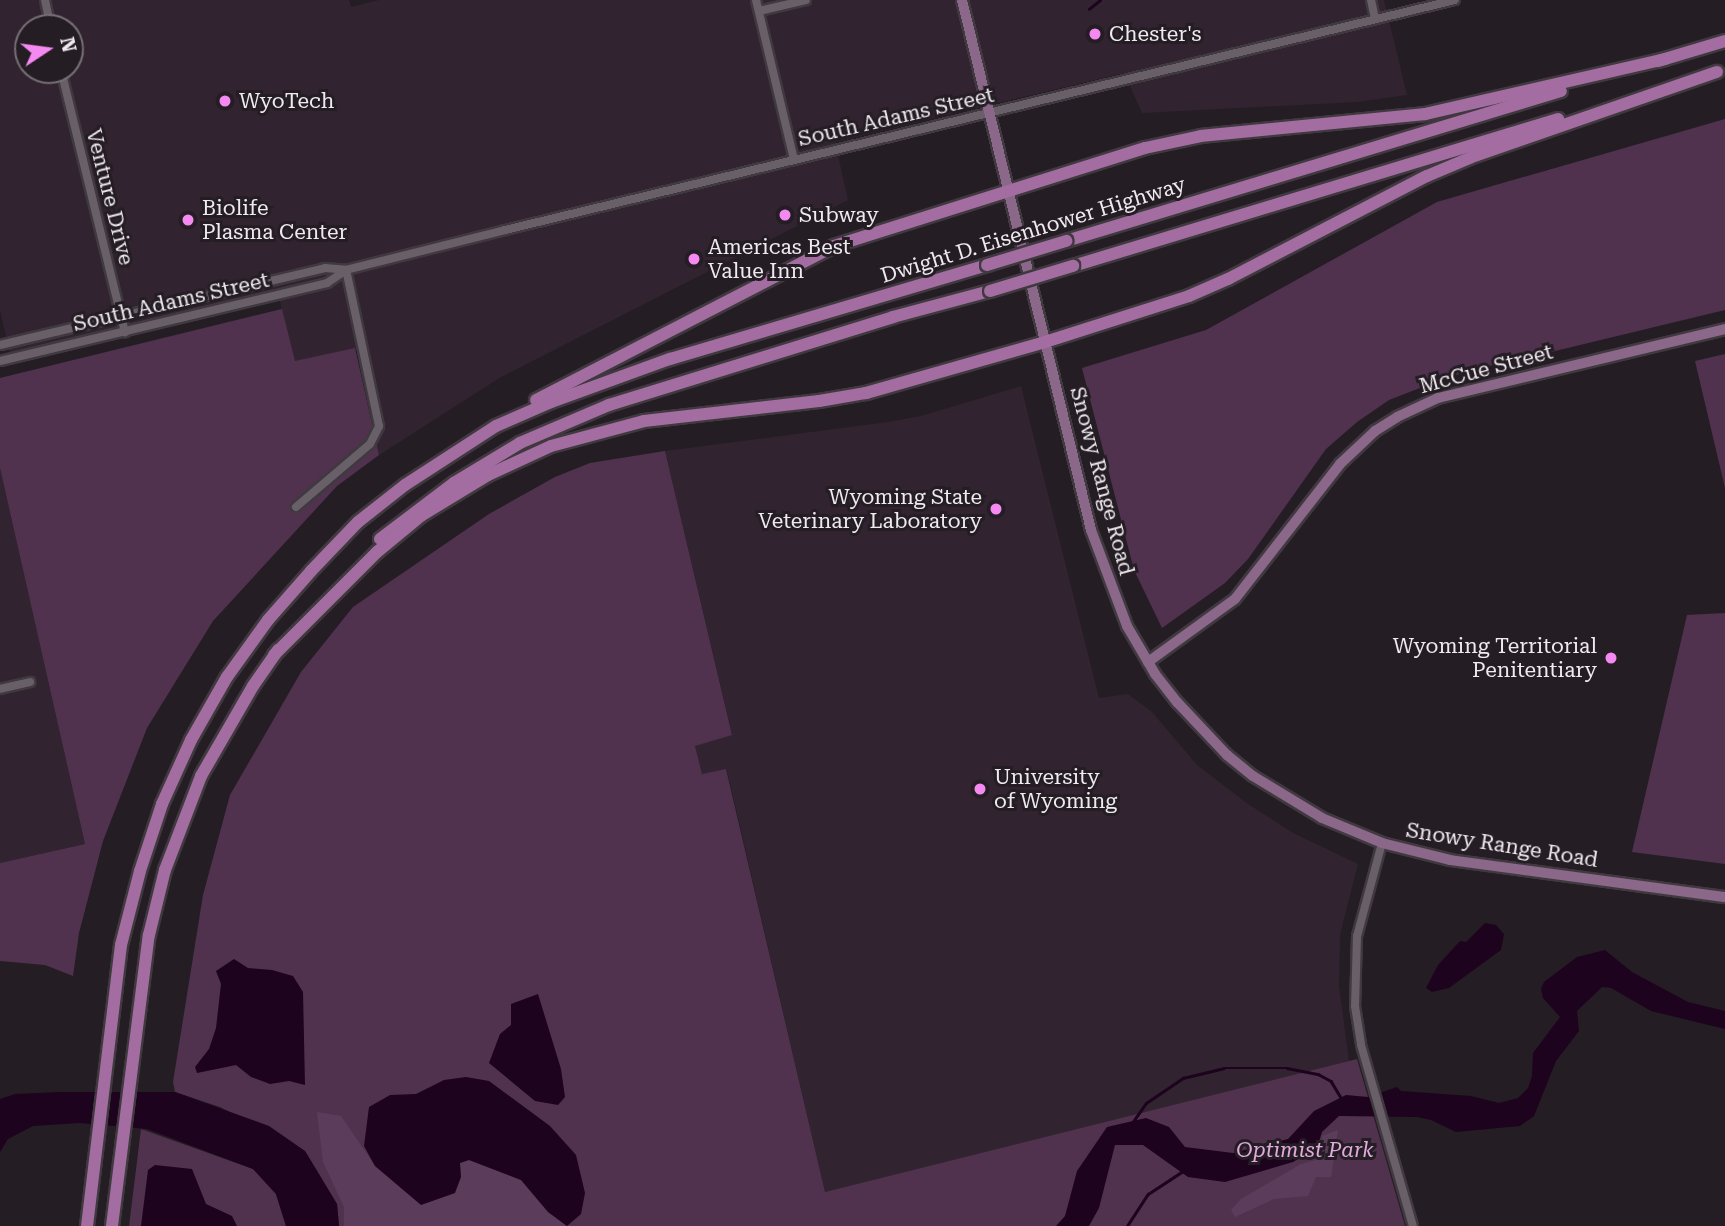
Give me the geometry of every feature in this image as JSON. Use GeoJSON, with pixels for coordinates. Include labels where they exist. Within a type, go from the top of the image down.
{"type":"FeatureCollection","features":[{"type":"Feature","properties":{"kind":"highway","name":"Dwight D. Eisenhower Highway"},"geometry":{"type":"LineString","coordinates":[[87,1226],[121,945],[139,871],[162,804],[191,740],[227,677],[268,620],[358,522],[405,485],[496,426],[670,359],[1725,41]]}},
{"type":"Feature","properties":{"kind":"highway"},"geometry":{"type":"LineString","coordinates":[[496,426],[532,402],[834,246],[1008,191],[1146,148],[1201,136],[1425,114],[1665,59]]}},
{"type":"Feature","properties":{"kind":"highway","name":"Dwight D. Eisenhower Highway"},"geometry":{"type":"LineString","coordinates":[[112,1226],[149,935],[165,870],[201,776],[274,655],[317,602],[395,526],[454,484],[520,443],[609,405],[691,377],[990,291],[1721,71]]}},
{"type":"Feature","properties":{"kind":"highway"},"geometry":{"type":"LineString","coordinates":[[274,655],[377,552],[422,515],[488,475],[551,446],[644,421],[866,393],[1045,342],[1189,296],[1228,279],[1427,176],[1477,155],[1721,71]]}},
{"type":"Feature","properties":{"kind":"main road","name":"Snowy Range Road"},"geometry":{"type":"LineString","coordinates":[[962,0],[1101,561],[1127,626],[1148,662],[1199,727],[1253,776],[1322,818],[1382,843],[1450,860],[1725,897]]}},
{"type":"Feature","properties":{"kind":"main road","name":"McCue Street"},"geometry":{"type":"LineString","coordinates":[[1148,662],[1236,599],[1340,464],[1375,431],[1397,417],[1438,398],[1725,329]]}},
{"type":"Feature","properties":{"kind":"street"},"geometry":{"type":"LineString","coordinates":[[756,0],[794,159]]}},
{"type":"Feature","properties":{"kind":"street"},"geometry":{"type":"LineString","coordinates":[[759,11],[806,0]]}},
{"type":"Feature","properties":{"kind":"street"},"geometry":{"type":"LineString","coordinates":[[1371,0],[1375,19]]}},
{"type":"Feature","properties":{"kind":"street","name":"South Adams Street"},"geometry":{"type":"LineString","coordinates":[[0,345],[325,268],[346,270],[1455,0]]}},
{"type":"Feature","properties":{"kind":"street","name":"Venture Drive"},"geometry":{"type":"LineString","coordinates":[[64,84],[125,332]]}},
{"type":"Feature","properties":{"kind":"street"},"geometry":{"type":"LineString","coordinates":[[296,507],[370,444],[379,426],[346,270]]}},
{"type":"Feature","properties":{"kind":"street","name":"South Adams Street"},"geometry":{"type":"LineString","coordinates":[[0,361],[327,283],[346,270]]}},
{"type":"Feature","properties":{"kind":"street"},"geometry":{"type":"LineString","coordinates":[[0,689],[30,682]]}},
{"type":"Feature","properties":{"kind":"street"},"geometry":{"type":"LineString","coordinates":[[1382,843],[1361,914],[1354,962],[1356,1020],[1413,1226]]}},
{"type":"Feature","properties":{"kind":"shaded area"},"geometry":{"type":"Polygon","coordinates":[[[0,0],[349,0],[351,7],[379,0],[1384,0],[1407,95],[1357,102],[1142,113],[1124,73],[835,142],[848,200],[501,377],[379,455],[356,349],[294,362],[279,297],[12,362],[0,310],[0,0]]]}},
{"type":"Feature","properties":{"kind":"shaded area","name":"University of Wyoming"},"geometry":{"type":"Polygon","coordinates":[[[1021,386],[1099,698],[1128,694],[1152,712],[1197,765],[1248,804],[1293,833],[1358,864],[1340,934],[1339,986],[1349,1061],[825,1192],[727,770],[702,774],[695,746],[732,734],[665,451],[921,416],[1021,386]]]}},
{"type":"Feature","properties":{"kind":"shaded area"},"geometry":{"type":"Polygon","coordinates":[[[0,468],[85,844],[0,863],[0,468]]]}},
{"type":"Feature","properties":{"kind":"shaded area"},"geometry":{"type":"Polygon","coordinates":[[[1485,923],[1496,925],[1504,934],[1501,950],[1449,988],[1432,992],[1426,988],[1438,965],[1460,941],[1466,942],[1485,923]]]}},
{"type":"Feature","properties":{"kind":"shaded area"},"geometry":{"type":"Polygon","coordinates":[[[1605,950],[1632,972],[1688,1002],[1725,1011],[1725,1029],[1651,1011],[1611,988],[1602,987],[1577,1011],[1579,1031],[1556,1061],[1534,1116],[1520,1126],[1456,1132],[1431,1120],[1417,1117],[1339,1116],[1322,1132],[1317,1148],[1293,1162],[1225,1182],[1188,1177],[1143,1145],[1115,1145],[1099,1208],[1089,1226],[1056,1226],[1065,1216],[1077,1171],[1107,1127],[1146,1118],[1169,1127],[1185,1147],[1233,1153],[1288,1139],[1314,1111],[1346,1095],[1368,1097],[1397,1087],[1401,1091],[1471,1096],[1499,1103],[1518,1098],[1528,1088],[1532,1076],[1533,1053],[1560,1017],[1543,998],[1541,989],[1544,982],[1577,957],[1605,950]]]}},
{"type":"Feature","properties":{"kind":"shaded area"},"geometry":{"type":"Polygon","coordinates":[[[234,959],[248,968],[272,970],[293,976],[303,992],[305,1085],[289,1081],[270,1084],[251,1077],[236,1065],[197,1073],[195,1067],[209,1049],[216,1028],[221,984],[216,971],[234,959]]]}},
{"type":"Feature","properties":{"kind":"shaded area"},"geometry":{"type":"Polygon","coordinates":[[[538,994],[561,1069],[565,1097],[558,1105],[535,1101],[489,1063],[500,1034],[511,1025],[511,1004],[538,994]]]}},
{"type":"Feature","properties":{"kind":"shaded area"},"geometry":{"type":"Polygon","coordinates":[[[466,1077],[489,1081],[550,1126],[576,1155],[585,1193],[581,1214],[567,1226],[548,1212],[521,1180],[469,1160],[460,1163],[461,1177],[455,1193],[421,1205],[375,1166],[364,1146],[369,1107],[390,1095],[416,1094],[444,1080],[466,1077]]]}},
{"type":"Feature","properties":{"kind":"shaded area"},"geometry":{"type":"Polygon","coordinates":[[[175,1092],[269,1126],[305,1151],[337,1204],[339,1226],[286,1226],[276,1194],[253,1169],[147,1129],[80,1123],[33,1126],[8,1139],[0,1152],[0,1099],[15,1094],[175,1092]]]}},
{"type":"Feature","properties":{"kind":"shaded area"},"geometry":{"type":"Polygon","coordinates":[[[317,1112],[341,1116],[375,1166],[421,1205],[461,1177],[460,1163],[469,1160],[521,1180],[548,1212],[566,1226],[344,1226],[344,1207],[323,1162],[317,1112]]]}},
{"type":"Feature","properties":{"kind":"shaded area"},"geometry":{"type":"Polygon","coordinates":[[[1338,1130],[1331,1177],[1316,1177],[1308,1196],[1274,1199],[1235,1217],[1231,1210],[1241,1199],[1301,1164],[1316,1160],[1324,1150],[1322,1136],[1338,1130]]]}},
{"type":"Feature","properties":{"kind":"shaded area"},"geometry":{"type":"Polygon","coordinates":[[[155,1165],[192,1169],[206,1204],[232,1216],[237,1226],[141,1226],[148,1170],[155,1165]]]}},
{"type":"Feature","properties":{"kind":"green space"},"geometry":{"type":"Polygon","coordinates":[[[1725,119],[1725,310],[1448,377],[1389,400],[1357,422],[1326,449],[1248,559],[1225,583],[1162,628],[1134,570],[1082,368],[1206,330],[1437,202],[1725,119]]]}},
{"type":"Feature","properties":{"kind":"green space"},"geometry":{"type":"Polygon","coordinates":[[[282,309],[295,361],[355,348],[379,455],[337,486],[213,621],[147,728],[103,841],[79,933],[73,976],[45,965],[0,961],[0,863],[85,844],[0,468],[0,378],[282,309]]]}},
{"type":"Feature","properties":{"kind":"green space"},"geometry":{"type":"Polygon","coordinates":[[[1725,354],[1725,488],[1695,361],[1725,354]]]}},
{"type":"Feature","properties":{"kind":"green space","name":"Optimist Park"},"geometry":{"type":"Polygon","coordinates":[[[665,451],[732,735],[695,746],[702,774],[726,769],[825,1192],[1357,1059],[1405,1226],[339,1226],[337,1204],[305,1151],[220,1107],[175,1092],[173,1082],[203,895],[230,795],[301,672],[353,607],[489,514],[555,477],[590,463],[665,451]]]}},
{"type":"Feature","properties":{"kind":"green space"},"geometry":{"type":"Polygon","coordinates":[[[1725,613],[1725,864],[1632,852],[1687,615],[1725,613]]]}},
{"type":"Feature","properties":{"kind":"green space"},"geometry":{"type":"Polygon","coordinates":[[[141,1129],[253,1169],[276,1194],[286,1226],[129,1226],[141,1129]]]}},
{"type":"Feature","properties":{"kind":"waterway"},"geometry":{"type":"LineString","coordinates":[[1089,9],[1100,0]]}},
{"type":"Feature","properties":{"kind":"waterway"},"geometry":{"type":"LineString","coordinates":[[1132,1123],[1146,1103],[1183,1078],[1224,1068],[1287,1068],[1318,1074],[1331,1081],[1342,1099]]}},
{"type":"Feature","properties":{"kind":"waterway"},"geometry":{"type":"LineString","coordinates":[[1127,1226],[1148,1194],[1183,1171]]}},
{"type":"Feature","properties":{"kind":"place","name":"Chester's"},"geometry":{"type":"Point","coordinates":[1095,34]}},
{"type":"Feature","properties":{"kind":"place","name":"WyoTech"},"geometry":{"type":"Point","coordinates":[225,101]}},
{"type":"Feature","properties":{"kind":"place","name":"Subway"},"geometry":{"type":"Point","coordinates":[785,215]}},
{"type":"Feature","properties":{"kind":"place","name":"Biolife Plasma Center"},"geometry":{"type":"Point","coordinates":[188,220]}},
{"type":"Feature","properties":{"kind":"place","name":"Americas Best Value Inn"},"geometry":{"type":"Point","coordinates":[694,259]}},
{"type":"Feature","properties":{"kind":"place","name":"Wyoming State Veterinary Laboratory"},"geometry":{"type":"Point","coordinates":[996,509]}},
{"type":"Feature","properties":{"kind":"place","name":"Wyoming Territorial Penitentiary"},"geometry":{"type":"Point","coordinates":[1611,658]}},
{"type":"Feature","properties":{"kind":"place","name":"University of Wyoming"},"geometry":{"type":"Point","coordinates":[980,789]}}]}
